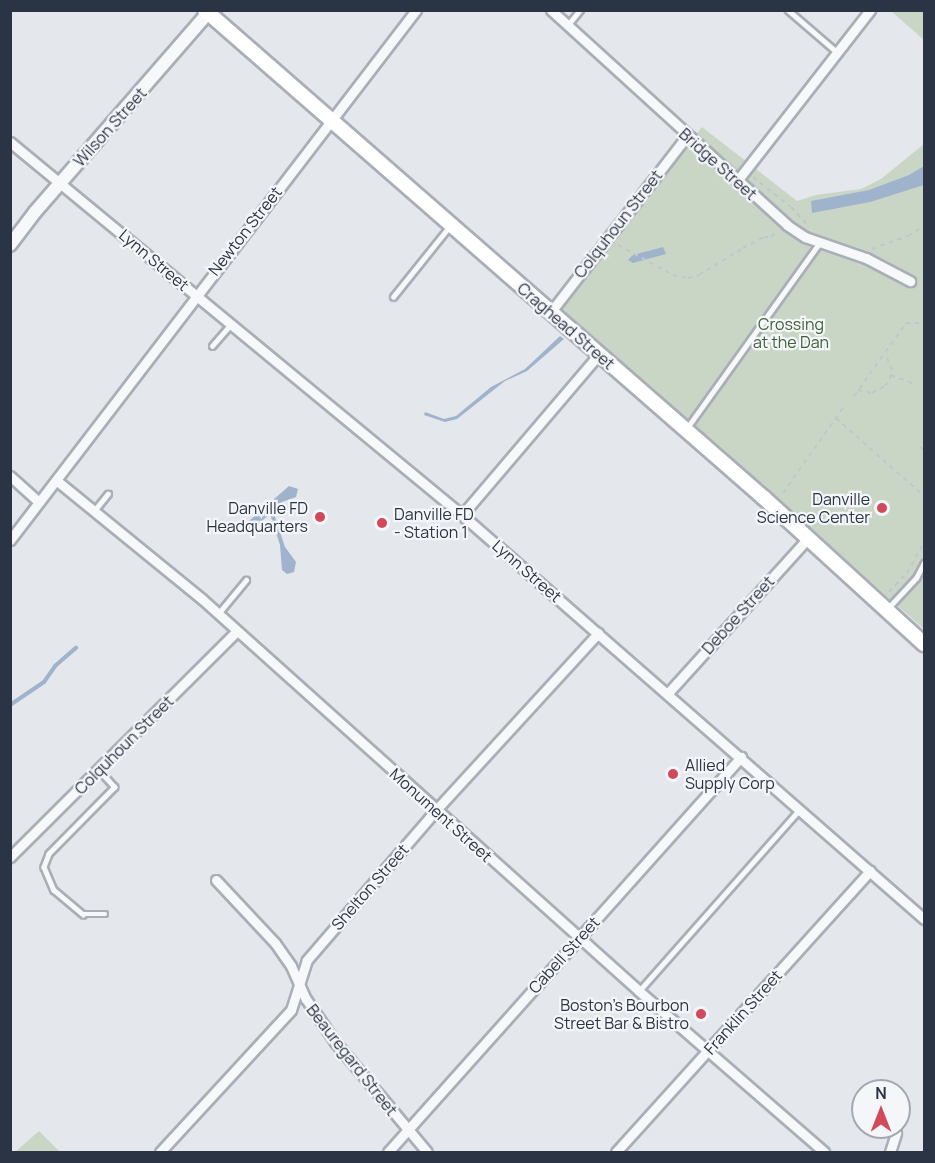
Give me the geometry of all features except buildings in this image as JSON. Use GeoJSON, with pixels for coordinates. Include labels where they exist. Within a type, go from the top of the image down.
{"type":"FeatureCollection","features":[{"type":"Feature","properties":{"kind":"main road","name":"Craghead Street"},"geometry":{"type":"LineString","coordinates":[[208,11],[685,430],[924,644]]}},
{"type":"Feature","properties":{"kind":"street","name":"Newton Street"},"geometry":{"type":"LineString","coordinates":[[10,540],[416,10]]}},
{"type":"Feature","properties":{"kind":"street","name":"Bridge Street"},"geometry":{"type":"LineString","coordinates":[[550,10],[788,225],[820,242],[866,258],[910,281]]}},
{"type":"Feature","properties":{"kind":"street"},"geometry":{"type":"LineString","coordinates":[[737,181],[870,10]]}},
{"type":"Feature","properties":{"kind":"street","name":"Wilson Street"},"geometry":{"type":"LineString","coordinates":[[10,245],[60,183],[208,11]]}},
{"type":"Feature","properties":{"kind":"street","name":"Colquhoun Street"},"geometry":{"type":"LineString","coordinates":[[550,313],[687,136]]}},
{"type":"Feature","properties":{"kind":"street","name":"Lynn Street"},"geometry":{"type":"LineString","coordinates":[[10,142],[462,515],[924,919]]}},
{"type":"Feature","properties":{"kind":"street"},"geometry":{"type":"LineString","coordinates":[[462,515],[598,355]]}},
{"type":"Feature","properties":{"kind":"street"},"geometry":{"type":"LineString","coordinates":[[10,476],[39,502]]}},
{"type":"Feature","properties":{"kind":"street","name":"Monument Street"},"geometry":{"type":"LineString","coordinates":[[56,480],[218,614],[579,938],[824,1152]]}},
{"type":"Feature","properties":{"kind":"street","name":"Deboe Street"},"geometry":{"type":"LineString","coordinates":[[668,693],[807,538]]}},
{"type":"Feature","properties":{"kind":"street","name":"Colquhoun Street"},"geometry":{"type":"LineString","coordinates":[[10,857],[237,631]]}},
{"type":"Feature","properties":{"kind":"street","name":"Shelton Street"},"geometry":{"type":"LineString","coordinates":[[160,1152],[291,1010],[307,960],[436,810],[598,633]]}},
{"type":"Feature","properties":{"kind":"street","name":"Cabell Street"},"geometry":{"type":"LineString","coordinates":[[388,1152],[741,757]]}},
{"type":"Feature","properties":{"kind":"street","name":"Franklin Street"},"geometry":{"type":"LineString","coordinates":[[616,1152],[870,871]]}},
{"type":"Feature","properties":{"kind":"street","name":"Beauregard Street"},"geometry":{"type":"LineString","coordinates":[[216,880],[275,943],[335,1041],[427,1152]]}},
{"type":"Feature","properties":{"kind":"lane"},"geometry":{"type":"LineString","coordinates":[[567,26],[580,10]]}},
{"type":"Feature","properties":{"kind":"lane"},"geometry":{"type":"LineString","coordinates":[[788,10],[837,52]]}},
{"type":"Feature","properties":{"kind":"lane"},"geometry":{"type":"LineString","coordinates":[[393,297],[451,225]]}},
{"type":"Feature","properties":{"kind":"lane"},"geometry":{"type":"LineString","coordinates":[[685,430],[704,407],[820,242]]}},
{"type":"Feature","properties":{"kind":"lane"},"geometry":{"type":"LineString","coordinates":[[212,346],[231,324]]}},
{"type":"Feature","properties":{"kind":"lane"},"geometry":{"type":"LineString","coordinates":[[94,511],[108,494]]}},
{"type":"Feature","properties":{"kind":"lane"},"geometry":{"type":"LineString","coordinates":[[887,610],[916,578],[924,563]]}},
{"type":"Feature","properties":{"kind":"lane"},"geometry":{"type":"LineString","coordinates":[[916,578],[924,578]]}},
{"type":"Feature","properties":{"kind":"lane"},"geometry":{"type":"LineString","coordinates":[[218,614],[246,580]]}},
{"type":"Feature","properties":{"kind":"lane"},"geometry":{"type":"LineString","coordinates":[[99,770],[115,787],[49,854],[44,867],[54,890],[83,914],[105,914]]}},
{"type":"Feature","properties":{"kind":"lane"},"geometry":{"type":"LineString","coordinates":[[639,991],[800,809]]}},
{"type":"Feature","properties":{"kind":"path"},"geometry":{"type":"LineString","coordinates":[[748,174],[796,212],[813,230]]}},
{"type":"Feature","properties":{"kind":"path"},"geometry":{"type":"LineString","coordinates":[[864,249],[870,250],[889,243],[924,226]]}},
{"type":"Feature","properties":{"kind":"path"},"geometry":{"type":"LineString","coordinates":[[618,245],[679,277],[694,277],[764,237]]}},
{"type":"Feature","properties":{"kind":"path"},"geometry":{"type":"LineString","coordinates":[[854,396],[906,323],[924,323]]}},
{"type":"Feature","properties":{"kind":"path"},"geometry":{"type":"LineString","coordinates":[[858,390],[865,393],[878,391],[885,386],[891,375],[890,361],[884,353]]}},
{"type":"Feature","properties":{"kind":"path"},"geometry":{"type":"LineString","coordinates":[[891,375],[915,384]]}},
{"type":"Feature","properties":{"kind":"path"},"geometry":{"type":"LineString","coordinates":[[783,493],[843,408]]}},
{"type":"Feature","properties":{"kind":"path"},"geometry":{"type":"LineString","coordinates":[[836,418],[924,496]]}},
{"type":"Feature","properties":{"kind":"path"},"geometry":{"type":"LineString","coordinates":[[920,447],[924,450]]}},
{"type":"Feature","properties":{"kind":"path"},"geometry":{"type":"LineString","coordinates":[[889,592],[907,573],[924,542]]}},
{"type":"Feature","properties":{"kind":"green space"},"geometry":{"type":"Polygon","coordinates":[[[891,11],[924,11],[924,40],[891,11]]]}},
{"type":"Feature","properties":{"kind":"green space","name":"Crossing at the Dan"},"geometry":{"type":"Polygon","coordinates":[[[702,127],[797,201],[816,195],[861,189],[881,179],[924,144],[924,629],[561,309],[702,127]]]}},
{"type":"Feature","properties":{"kind":"green space"},"geometry":{"type":"Polygon","coordinates":[[[39,1131],[60,1152],[15,1152],[39,1131]]]}},
{"type":"Feature","properties":{"kind":"water"},"geometry":{"type":"Polygon","coordinates":[[[924,166],[924,185],[870,202],[812,213],[811,201],[869,190],[909,175],[924,166]]]}},
{"type":"Feature","properties":{"kind":"water"},"geometry":{"type":"Polygon","coordinates":[[[663,247],[666,254],[633,263],[628,260],[633,255],[663,247]]]}},
{"type":"Feature","properties":{"kind":"water"},"geometry":{"type":"Polygon","coordinates":[[[560,336],[564,339],[527,371],[505,381],[457,419],[445,422],[424,415],[425,412],[444,419],[456,416],[491,387],[525,369],[560,336]]]}},
{"type":"Feature","properties":{"kind":"water"},"geometry":{"type":"Polygon","coordinates":[[[289,486],[298,489],[296,497],[282,502],[273,511],[285,547],[296,562],[294,572],[287,574],[282,570],[280,545],[270,514],[250,531],[244,531],[242,527],[289,486]]]}},
{"type":"Feature","properties":{"kind":"waterway"},"geometry":{"type":"LineString","coordinates":[[10,705],[44,682],[55,666],[76,648]]}},
{"type":"Feature","properties":{"kind":"place","name":"Danville Science Center"},"geometry":{"type":"Point","coordinates":[882,508]}},
{"type":"Feature","properties":{"kind":"place","name":"Danville FD Headquarters"},"geometry":{"type":"Point","coordinates":[320,517]}},
{"type":"Feature","properties":{"kind":"place","name":"Danville FD - Station 1"},"geometry":{"type":"Point","coordinates":[382,523]}},
{"type":"Feature","properties":{"kind":"place","name":"Allied Supply Corp"},"geometry":{"type":"Point","coordinates":[673,774]}},
{"type":"Feature","properties":{"kind":"place","name":"Boston's Bourbon Street Bar & Bistro"},"geometry":{"type":"Point","coordinates":[701,1014]}}]}
